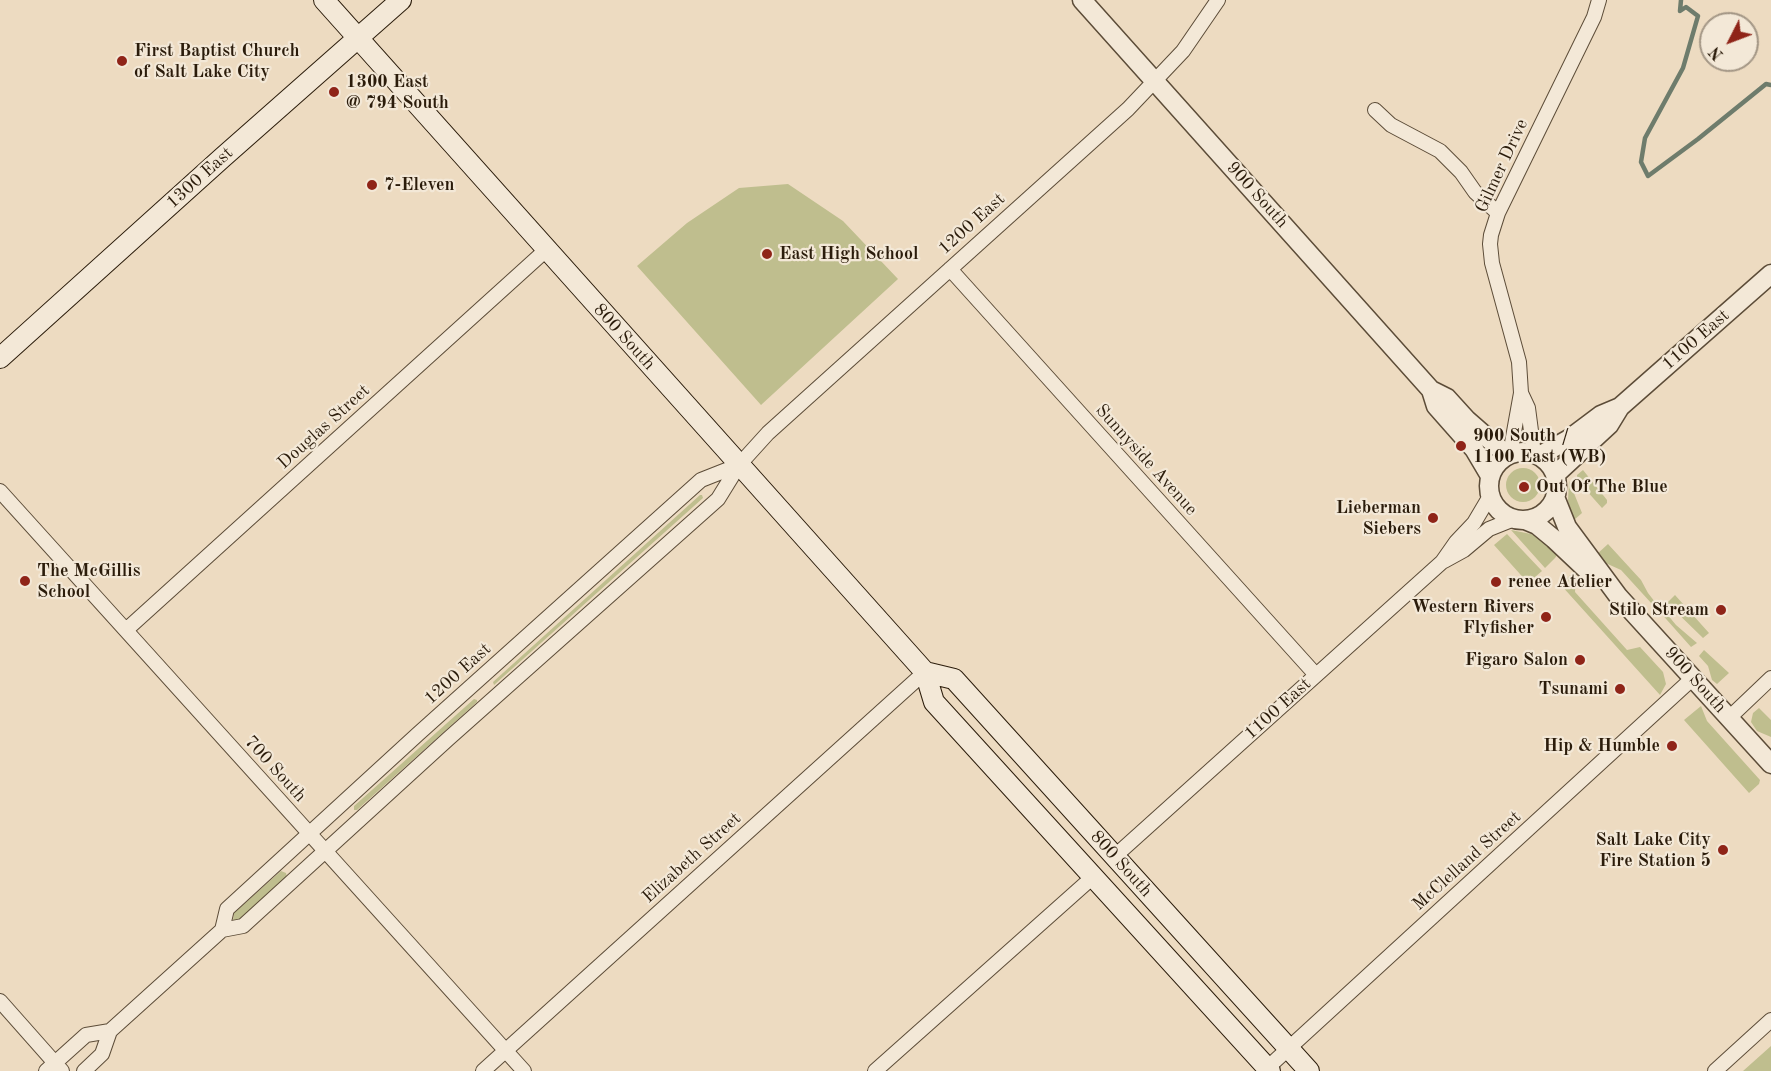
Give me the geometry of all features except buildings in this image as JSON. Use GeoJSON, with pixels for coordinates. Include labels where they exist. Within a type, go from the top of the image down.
{"type":"FeatureCollection","features":[{"type":"Feature","properties":{"kind":"main road","name":"800 South"},"geometry":{"type":"LineString","coordinates":[[324,0],[925,672],[934,702],[1094,876],[1267,1070]]}},
{"type":"Feature","properties":{"kind":"main road","name":"1300 East"},"geometry":{"type":"LineString","coordinates":[[0,358],[401,0]]}},
{"type":"Feature","properties":{"kind":"main road","name":"800 South"},"geometry":{"type":"LineString","coordinates":[[925,672],[954,679],[1309,1071]]}},
{"type":"Feature","properties":{"kind":"street","name":"900 South"},"geometry":{"type":"LineString","coordinates":[[1082,0],[1431,390],[1447,398],[1467,420],[1508,455]]}},
{"type":"Feature","properties":{"kind":"street","name":"1200 East"},"geometry":{"type":"LineString","coordinates":[[84,1071],[102,1054],[110,1031],[222,930],[243,926],[718,499],[739,465],[768,433],[1128,109],[1183,51],[1218,0]]}},
{"type":"Feature","properties":{"kind":"street","name":"Gilmer Drive"},"geometry":{"type":"LineString","coordinates":[[1508,455],[1521,393],[1519,362],[1490,254],[1491,235],[1498,213],[1594,17],[1599,0]]}},
{"type":"Feature","properties":{"kind":"street"},"geometry":{"type":"LineString","coordinates":[[1375,111],[1391,125],[1440,151],[1461,172],[1475,192],[1498,213]]}},
{"type":"Feature","properties":{"kind":"street","name":"Douglas Street"},"geometry":{"type":"LineString","coordinates":[[126,630],[546,250]]}},
{"type":"Feature","properties":{"kind":"street","name":"Sunnyside Avenue"},"geometry":{"type":"LineString","coordinates":[[950,269],[1316,675]]}},
{"type":"Feature","properties":{"kind":"street","name":"1100 East"},"geometry":{"type":"LineString","coordinates":[[1537,455],[1569,439],[1601,415],[1620,406],[1771,274]]}},
{"type":"Feature","properties":{"kind":"street","name":"900 South"},"geometry":{"type":"LineString","coordinates":[[1431,390],[1436,406],[1474,449],[1490,476]]}},
{"type":"Feature","properties":{"kind":"street","name":"Gilmer Drive"},"geometry":{"type":"LineString","coordinates":[[1521,393],[1528,408],[1537,455]]}},
{"type":"Feature","properties":{"kind":"street","name":"1100 East"},"geometry":{"type":"LineString","coordinates":[[1555,475],[1609,424],[1620,406]]}},
{"type":"Feature","properties":{"kind":"street"},"geometry":{"type":"LineString","coordinates":[[1522,452],[1537,455],[1552,467],[1557,489],[1555,497],[1547,510],[1533,518],[1520,519],[1504,514],[1490,495],[1490,476],[1497,464],[1508,455],[1522,452]]}},
{"type":"Feature","properties":{"kind":"street","name":"1200 East"},"geometry":{"type":"LineString","coordinates":[[222,930],[227,909],[426,727],[701,480],[739,465]]}},
{"type":"Feature","properties":{"kind":"street","name":"700 South"},"geometry":{"type":"LineString","coordinates":[[0,491],[524,1071]]}},
{"type":"Feature","properties":{"kind":"street","name":"1100 East"},"geometry":{"type":"LineString","coordinates":[[1114,857],[1442,562],[1456,542],[1474,524],[1490,495]]}},
{"type":"Feature","properties":{"kind":"street","name":"900 South"},"geometry":{"type":"LineString","coordinates":[[1555,497],[1567,527],[1618,596],[1771,764]]}},
{"type":"Feature","properties":{"kind":"street","name":"900 South"},"geometry":{"type":"LineString","coordinates":[[1520,519],[1537,525],[1618,596]]}},
{"type":"Feature","properties":{"kind":"street","name":"1100 East"},"geometry":{"type":"LineString","coordinates":[[1442,562],[1464,550],[1489,529],[1520,519]]}},
{"type":"Feature","properties":{"kind":"street","name":"Elizabeth Street"},"geometry":{"type":"LineString","coordinates":[[483,1071],[925,672]]}},
{"type":"Feature","properties":{"kind":"street","name":"McClelland Street"},"geometry":{"type":"LineString","coordinates":[[1267,1070],[1287,1048],[1693,678]]}},
{"type":"Feature","properties":{"kind":"street"},"geometry":{"type":"LineString","coordinates":[[1730,718],[1771,678]]}},
{"type":"Feature","properties":{"kind":"street"},"geometry":{"type":"LineString","coordinates":[[875,1071],[1094,876]]}},
{"type":"Feature","properties":{"kind":"street"},"geometry":{"type":"LineString","coordinates":[[0,1001],[54,1068]]}},
{"type":"Feature","properties":{"kind":"street"},"geometry":{"type":"LineString","coordinates":[[1715,1071],[1771,1020]]}},
{"type":"Feature","properties":{"kind":"street","name":"1200 East"},"geometry":{"type":"LineString","coordinates":[[54,1068],[86,1035],[110,1031]]}},
{"type":"Feature","properties":{"kind":"shaded area"},"geometry":{"type":"Polygon","coordinates":[[[788,184],[843,221],[898,279],[761,405],[637,266],[687,223],[739,188],[788,184]]]}},
{"type":"Feature","properties":{"kind":"shaded area"},"geometry":{"type":"Polygon","coordinates":[[[1523,468],[1535,473],[1540,485],[1535,497],[1523,502],[1511,497],[1506,485],[1511,473],[1523,468]]]}},
{"type":"Feature","properties":{"kind":"shaded area"},"geometry":{"type":"Polygon","coordinates":[[[1583,470],[1607,500],[1602,508],[1577,480],[1577,475],[1583,470]]]}},
{"type":"Feature","properties":{"kind":"shaded area"},"geometry":{"type":"Polygon","coordinates":[[[1569,481],[1582,513],[1574,520],[1568,501],[1569,481]]]}},
{"type":"Feature","properties":{"kind":"shaded area"},"geometry":{"type":"Polygon","coordinates":[[[700,495],[703,498],[494,685],[493,682],[700,495]]]}},
{"type":"Feature","properties":{"kind":"shaded area"},"geometry":{"type":"Polygon","coordinates":[[[1511,530],[1536,535],[1557,555],[1545,568],[1511,530]]]}},
{"type":"Feature","properties":{"kind":"shaded area"},"geometry":{"type":"Polygon","coordinates":[[[1507,534],[1542,571],[1528,583],[1494,545],[1507,534]]]}},
{"type":"Feature","properties":{"kind":"shaded area"},"geometry":{"type":"Polygon","coordinates":[[[1608,544],[1641,580],[1655,602],[1652,604],[1621,570],[1601,561],[1596,555],[1608,544]]]}},
{"type":"Feature","properties":{"kind":"shaded area"},"geometry":{"type":"Polygon","coordinates":[[[1574,572],[1576,575],[1575,592],[1627,650],[1640,647],[1663,672],[1666,684],[1660,695],[1560,584],[1574,572]]]}},
{"type":"Feature","properties":{"kind":"shaded area"},"geometry":{"type":"Polygon","coordinates":[[[1675,595],[1709,633],[1703,638],[1667,603],[1675,595]]]}},
{"type":"Feature","properties":{"kind":"shaded area"},"geometry":{"type":"Polygon","coordinates":[[[1662,608],[1676,625],[1697,643],[1691,647],[1659,611],[1662,608]]]}},
{"type":"Feature","properties":{"kind":"shaded area"},"geometry":{"type":"Polygon","coordinates":[[[1704,650],[1729,673],[1717,684],[1712,680],[1708,666],[1699,656],[1704,650]]]}},
{"type":"Feature","properties":{"kind":"shaded area"},"geometry":{"type":"Polygon","coordinates":[[[474,699],[477,702],[357,810],[354,810],[354,806],[474,699]]]}},
{"type":"Feature","properties":{"kind":"shaded area"},"geometry":{"type":"Polygon","coordinates":[[[1701,706],[1707,721],[1760,780],[1759,784],[1749,793],[1684,720],[1701,706]]]}},
{"type":"Feature","properties":{"kind":"shaded area"},"geometry":{"type":"Polygon","coordinates":[[[1759,708],[1771,720],[1771,737],[1757,731],[1751,722],[1753,713],[1759,708]]]}},
{"type":"Feature","properties":{"kind":"shaded area"},"geometry":{"type":"Polygon","coordinates":[[[281,871],[286,873],[287,878],[241,921],[233,920],[234,913],[281,871]]]}},
{"type":"Feature","properties":{"kind":"shaded area"},"geometry":{"type":"Polygon","coordinates":[[[1771,1046],[1771,1071],[1743,1071],[1771,1046]]]}},
{"type":"Feature","properties":{"kind":"waterway"},"geometry":{"type":"LineString","coordinates":[[1681,0],[1680,11],[1686,7],[1698,16],[1683,68],[1645,138],[1641,162],[1648,176],[1766,84],[1771,85]]}},
{"type":"Feature","properties":{"kind":"place","name":"First Baptist Church of Salt Lake City"},"geometry":{"type":"Point","coordinates":[122,61]}},
{"type":"Feature","properties":{"kind":"place","name":"1300 East @ 794 South"},"geometry":{"type":"Point","coordinates":[334,92]}},
{"type":"Feature","properties":{"kind":"place","name":"7-Eleven"},"geometry":{"type":"Point","coordinates":[372,185]}},
{"type":"Feature","properties":{"kind":"place","name":"East High School"},"geometry":{"type":"Point","coordinates":[767,254]}},
{"type":"Feature","properties":{"kind":"place","name":"900 South / 1100 East (WB)"},"geometry":{"type":"Point","coordinates":[1461,446]}},
{"type":"Feature","properties":{"kind":"place","name":"Out Of The Blue"},"geometry":{"type":"Point","coordinates":[1524,487]}},
{"type":"Feature","properties":{"kind":"place","name":"Lieberman Siebers"},"geometry":{"type":"Point","coordinates":[1433,518]}},
{"type":"Feature","properties":{"kind":"place","name":"The McGillis School"},"geometry":{"type":"Point","coordinates":[25,581]}},
{"type":"Feature","properties":{"kind":"place","name":"renee Atelier"},"geometry":{"type":"Point","coordinates":[1496,582]}},
{"type":"Feature","properties":{"kind":"place","name":"Stilo Stream"},"geometry":{"type":"Point","coordinates":[1721,610]}},
{"type":"Feature","properties":{"kind":"place","name":"Western Rivers Flyfisher"},"geometry":{"type":"Point","coordinates":[1546,617]}},
{"type":"Feature","properties":{"kind":"place","name":"Figaro Salon"},"geometry":{"type":"Point","coordinates":[1580,660]}},
{"type":"Feature","properties":{"kind":"place","name":"Tsunami"},"geometry":{"type":"Point","coordinates":[1620,689]}},
{"type":"Feature","properties":{"kind":"place","name":"Hip & Humble"},"geometry":{"type":"Point","coordinates":[1672,746]}},
{"type":"Feature","properties":{"kind":"place","name":"Salt Lake City Fire Station 5"},"geometry":{"type":"Point","coordinates":[1723,850]}}]}
